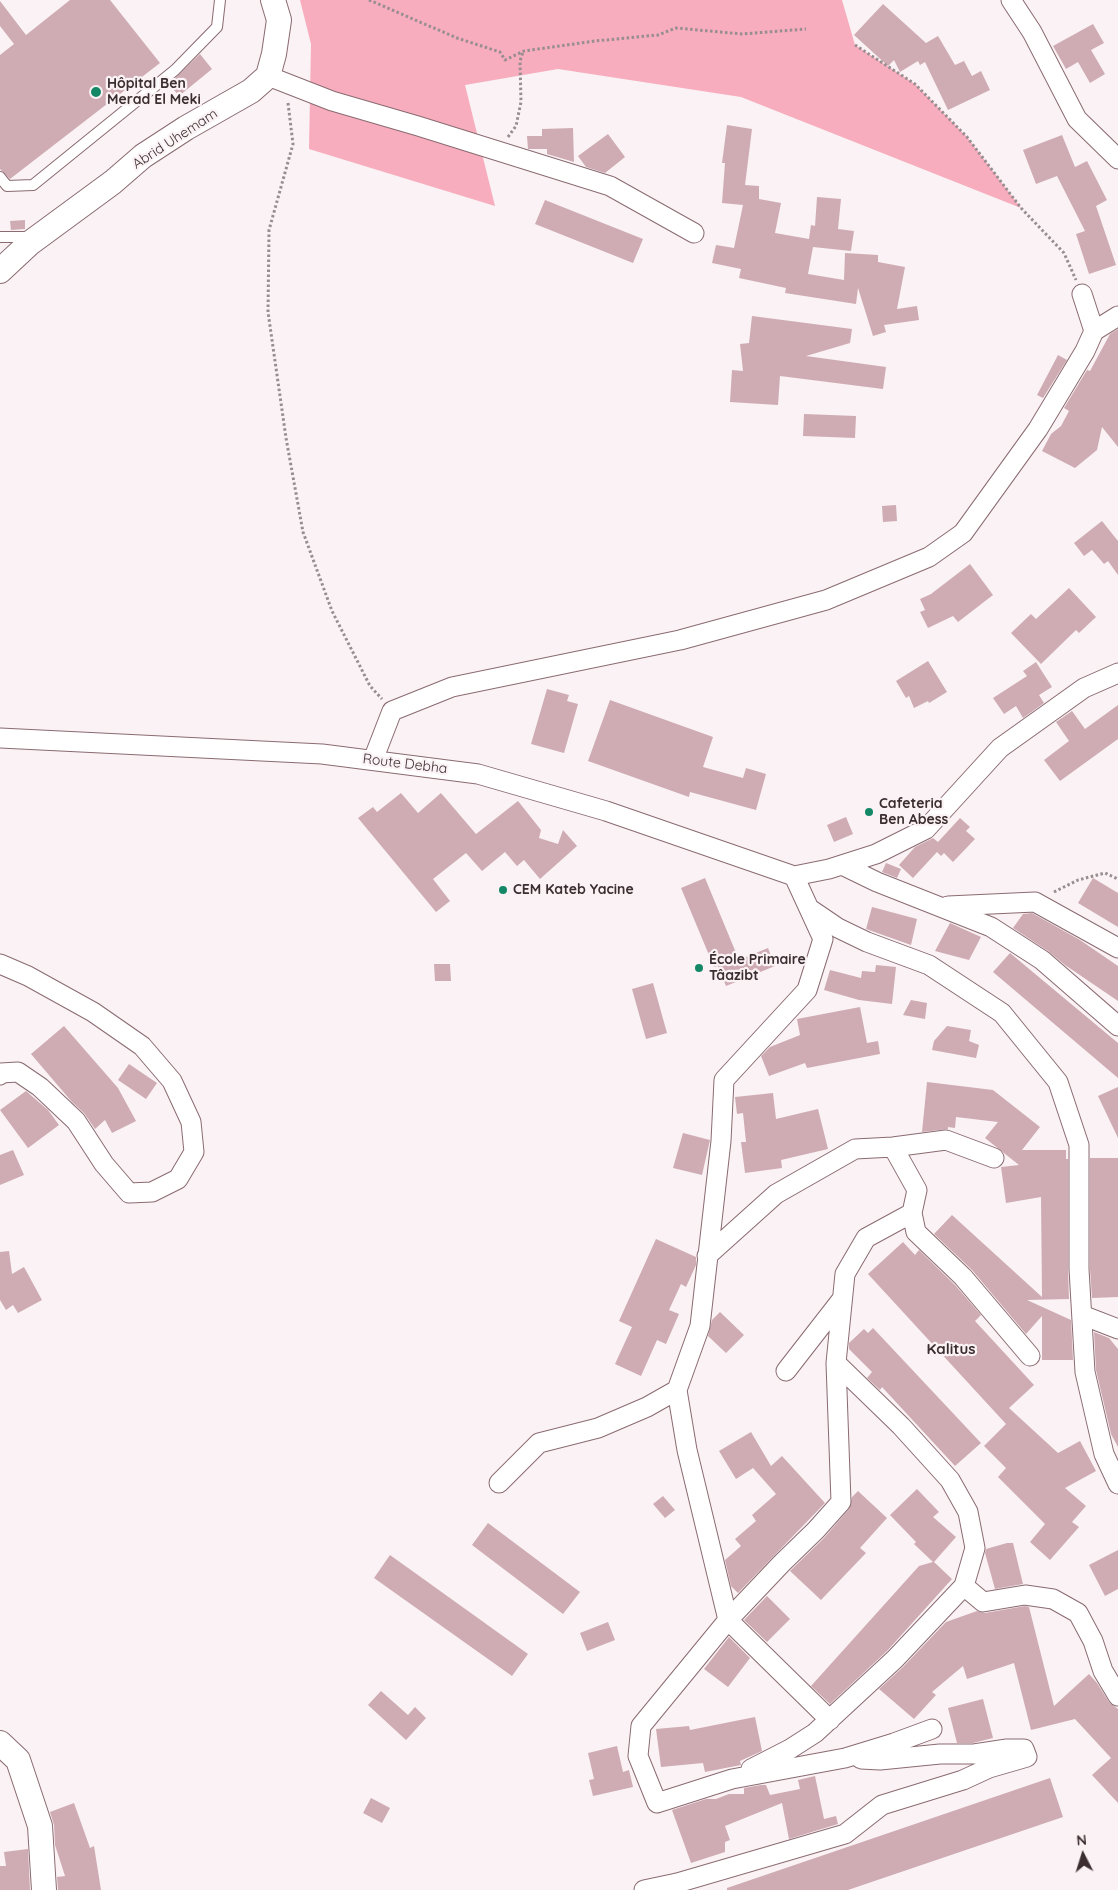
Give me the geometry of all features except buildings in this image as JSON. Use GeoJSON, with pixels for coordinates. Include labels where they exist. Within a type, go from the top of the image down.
{"type":"FeatureCollection","features":[{"type":"Feature","properties":{"kind":"street"},"geometry":{"type":"LineString","coordinates":[[272,0],[279,20],[274,54],[278,80],[332,101],[610,186],[694,233]]}},
{"type":"Feature","properties":{"kind":"street"},"geometry":{"type":"LineString","coordinates":[[1011,0],[1032,32],[1077,118],[1118,159]]}},
{"type":"Feature","properties":{"kind":"street","name":"Abrid Uhemam"},"geometry":{"type":"LineString","coordinates":[[0,271],[39,236],[113,182],[143,156],[186,128],[251,91],[278,80]]}},
{"type":"Feature","properties":{"kind":"street"},"geometry":{"type":"LineString","coordinates":[[1082,294],[1094,331]]}},
{"type":"Feature","properties":{"kind":"street"},"geometry":{"type":"LineString","coordinates":[[373,760],[392,711],[452,687],[680,640],[826,600],[929,557],[963,533],[1038,429],[1085,351],[1094,331],[1118,316]]}},
{"type":"Feature","properties":{"kind":"street"},"geometry":{"type":"LineString","coordinates":[[830,1720],[728,1620],[687,1450],[677,1390],[700,1326],[721,1141],[724,1080],[807,990],[823,939],[794,876],[842,865],[876,854],[926,829],[1000,748],[1084,688],[1118,672]]}},
{"type":"Feature","properties":{"kind":"street","name":"Route Debha"},"geometry":{"type":"LineString","coordinates":[[0,738],[322,754],[478,774],[606,811],[794,876]]}},
{"type":"Feature","properties":{"kind":"street"},"geometry":{"type":"LineString","coordinates":[[842,865],[877,882],[991,926],[1042,960],[1118,1026]]}},
{"type":"Feature","properties":{"kind":"street"},"geometry":{"type":"LineString","coordinates":[[942,906],[1036,902],[1118,948]]}},
{"type":"Feature","properties":{"kind":"street"},"geometry":{"type":"LineString","coordinates":[[809,909],[845,932],[929,965],[1002,1013],[1058,1082],[1079,1145],[1079,1270],[1085,1372],[1104,1454],[1118,1484]]}},
{"type":"Feature","properties":{"kind":"street"},"geometry":{"type":"LineString","coordinates":[[0,964],[28,976],[93,1012],[142,1046],[172,1081],[191,1122],[194,1152],[178,1179],[152,1192],[129,1193],[104,1164],[76,1121],[40,1088],[18,1072],[1,1073],[0,1075]]}},
{"type":"Feature","properties":{"kind":"street"},"geometry":{"type":"LineString","coordinates":[[707,1256],[776,1194],[855,1149],[892,1147],[946,1140],[994,1158]]}},
{"type":"Feature","properties":{"kind":"street"},"geometry":{"type":"LineString","coordinates":[[892,1147],[917,1190],[912,1213],[916,1232],[962,1277],[1030,1356]]}},
{"type":"Feature","properties":{"kind":"street"},"geometry":{"type":"LineString","coordinates":[[912,1213],[866,1238],[845,1274],[836,1363],[841,1502],[728,1620],[641,1726],[638,1756],[657,1803],[732,1779],[845,1758],[932,1729]]}},
{"type":"Feature","properties":{"kind":"street"},"geometry":{"type":"LineString","coordinates":[[786,1372],[843,1298]]}},
{"type":"Feature","properties":{"kind":"street"},"geometry":{"type":"LineString","coordinates":[[1082,1315],[1118,1329]]}},
{"type":"Feature","properties":{"kind":"street"},"geometry":{"type":"LineString","coordinates":[[732,1779],[790,1749],[815,1733],[895,1659],[964,1586],[975,1548],[968,1512],[950,1480],[900,1426],[836,1363]]}},
{"type":"Feature","properties":{"kind":"street"},"geometry":{"type":"LineString","coordinates":[[499,1483],[539,1443],[598,1428],[647,1407],[677,1390]]}},
{"type":"Feature","properties":{"kind":"street"},"geometry":{"type":"LineString","coordinates":[[964,1586],[983,1602],[1025,1595],[1053,1599],[1078,1613],[1093,1641],[1103,1671],[1118,1696]]}},
{"type":"Feature","properties":{"kind":"street"},"geometry":{"type":"LineString","coordinates":[[0,1743],[18,1760],[40,1826],[44,1890]]}},
{"type":"Feature","properties":{"kind":"street"},"geometry":{"type":"LineString","coordinates":[[644,1890],[845,1834],[882,1806],[963,1780],[989,1768],[1027,1757],[1024,1749],[1007,1749],[974,1754],[940,1754],[880,1760],[845,1758]]}},
{"type":"Feature","properties":{"kind":"lane"},"geometry":{"type":"LineString","coordinates":[[0,177],[8,186],[33,185],[175,70],[217,27],[220,0]]}},
{"type":"Feature","properties":{"kind":"lane"},"geometry":{"type":"LineString","coordinates":[[0,237],[39,236]]}},
{"type":"Feature","properties":{"kind":"path"},"geometry":{"type":"LineString","coordinates":[[368,0],[457,38],[500,52],[505,60],[523,51],[595,40],[658,35],[676,28],[742,34],[806,29]]}},
{"type":"Feature","properties":{"kind":"path"},"geometry":{"type":"LineString","coordinates":[[855,45],[915,84],[967,137],[1021,208],[1064,253],[1082,294]]}},
{"type":"Feature","properties":{"kind":"path"},"geometry":{"type":"LineString","coordinates":[[510,154],[508,136],[516,126],[522,102],[520,62],[523,51]]}},
{"type":"Feature","properties":{"kind":"path"},"geometry":{"type":"LineString","coordinates":[[278,80],[288,107],[293,144],[269,230],[268,312],[286,438],[303,532],[332,611],[370,686],[392,711]]}},
{"type":"Feature","properties":{"kind":"path"},"geometry":{"type":"LineString","coordinates":[[1036,902],[1078,880],[1105,873],[1118,879]]}},
{"type":"Feature","properties":{"kind":"shaded area"},"geometry":{"type":"Polygon","coordinates":[[[300,0],[842,0],[855,45],[915,84],[967,137],[1021,208],[741,97],[558,69],[465,85],[495,206],[309,149],[311,44],[300,0]]]}},
{"type":"Feature","properties":{"kind":"place","name":"Hôpital Ben Merad El Meki"},"geometry":{"type":"Point","coordinates":[96,92]}},
{"type":"Feature","properties":{"kind":"place","name":"Cafeteria Ben Abess"},"geometry":{"type":"Point","coordinates":[869,812]}},
{"type":"Feature","properties":{"kind":"place","name":"CEM Kateb Yacine"},"geometry":{"type":"Point","coordinates":[503,890]}},
{"type":"Feature","properties":{"kind":"place","name":"École Primaire Tâazibt"},"geometry":{"type":"Point","coordinates":[699,968]}},
{"type":"Feature","properties":{"kind":"district","name":"Kalitus"},"geometry":{"type":"Point","coordinates":[951,1349]}}]}
